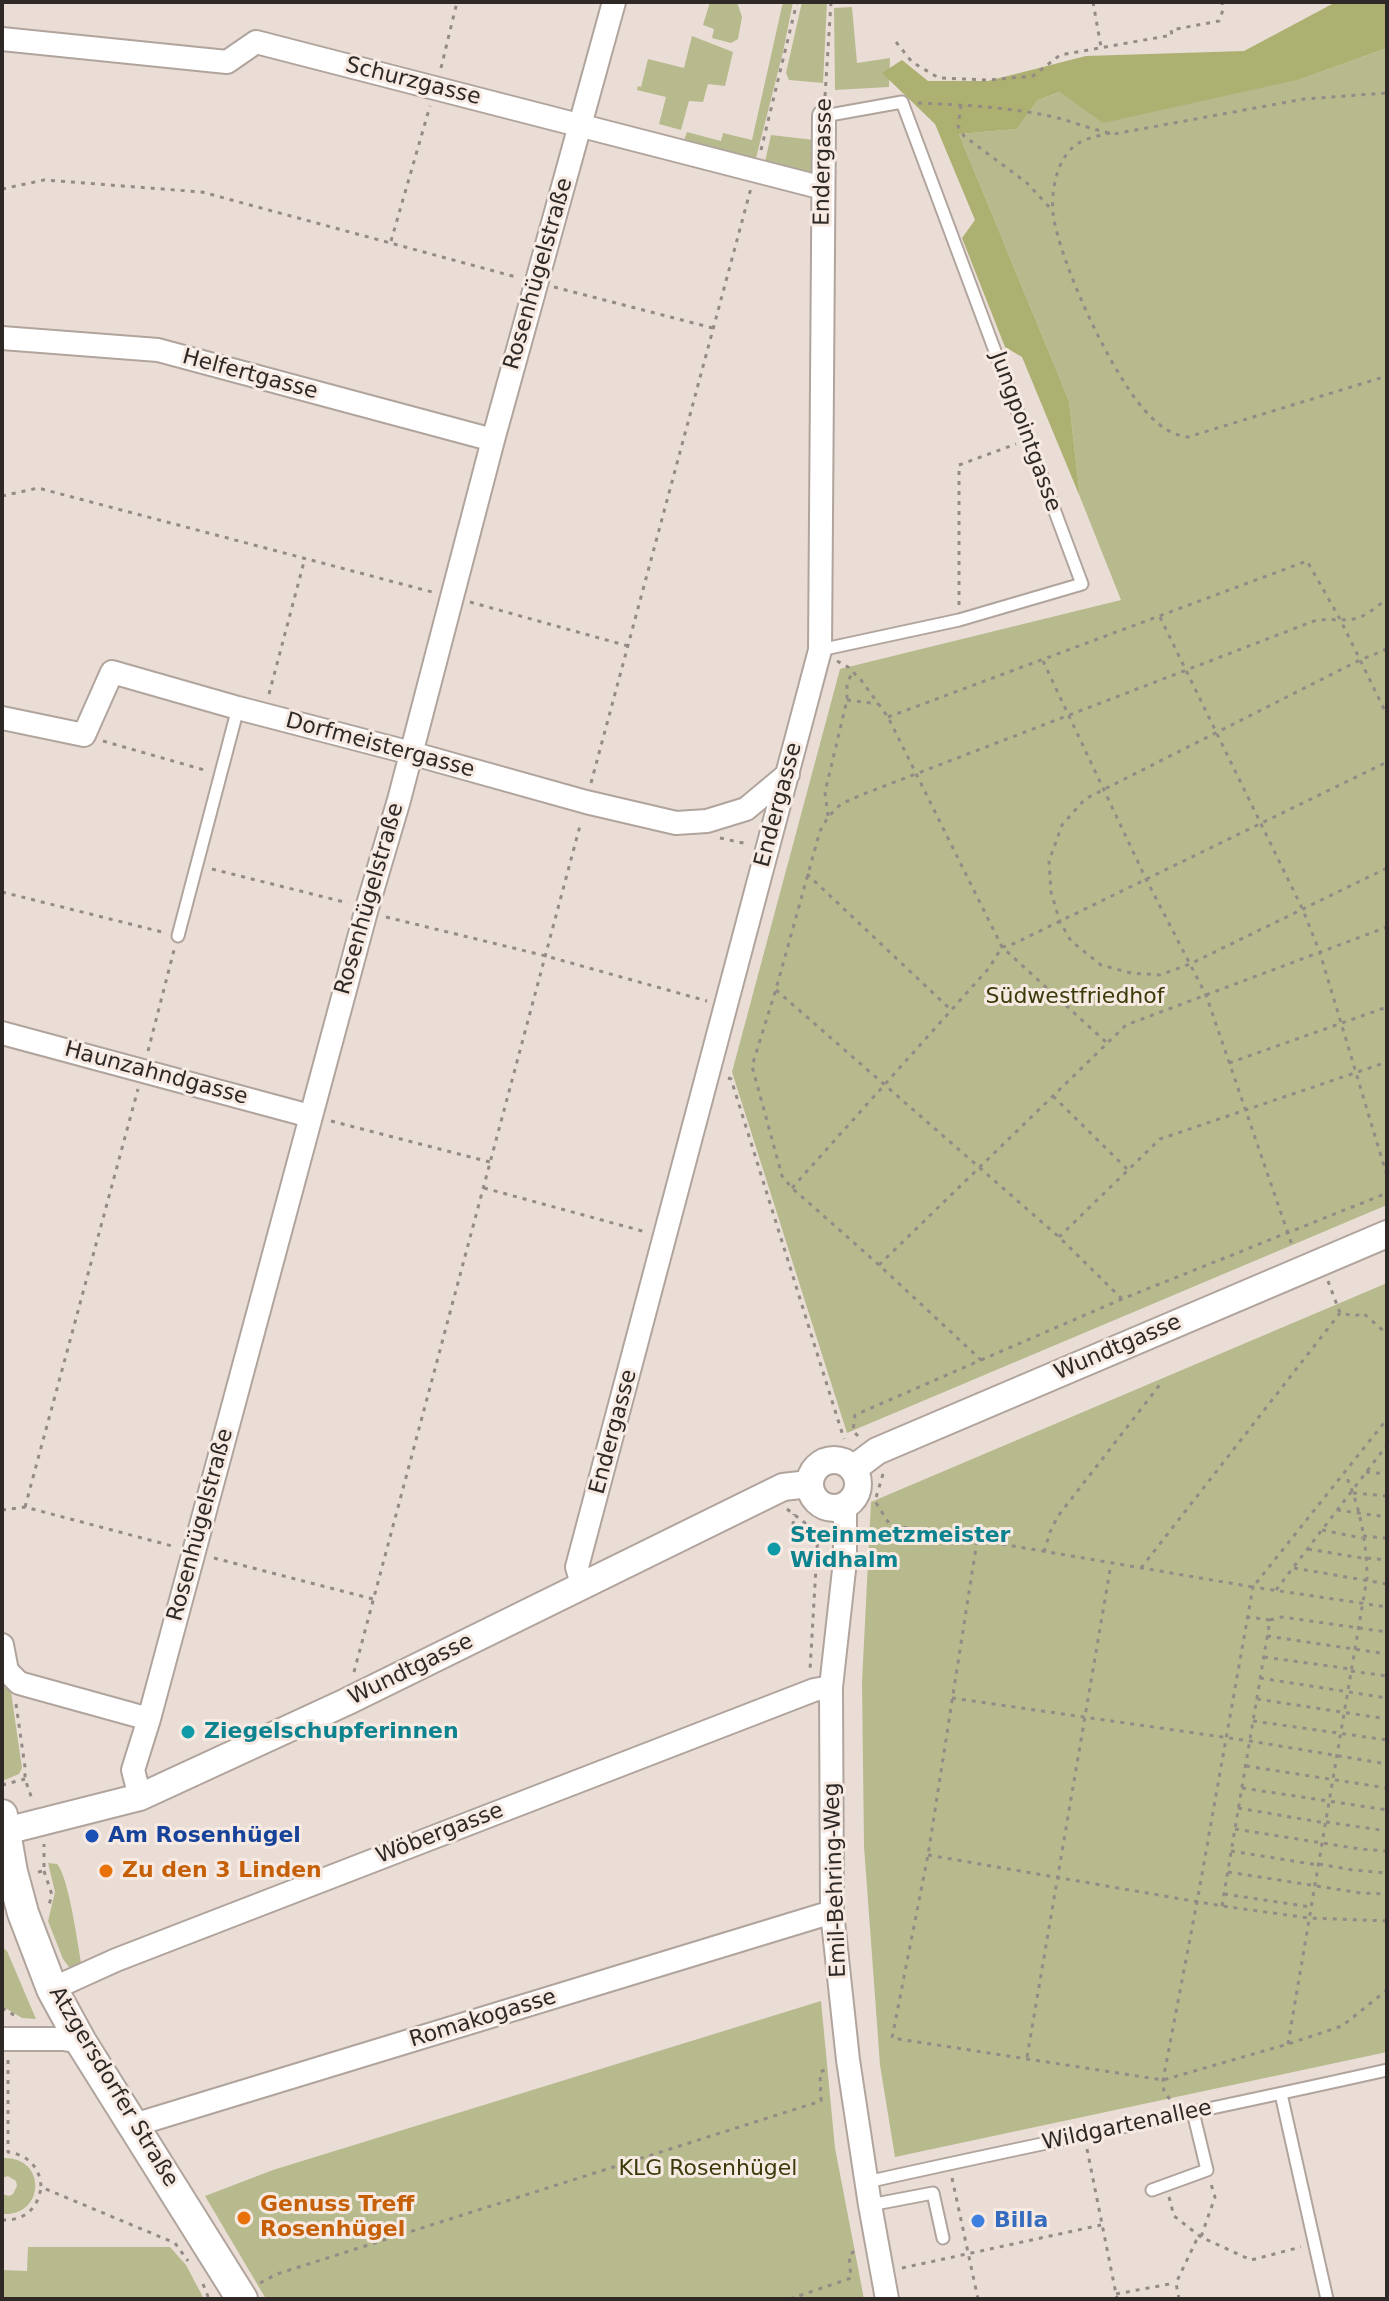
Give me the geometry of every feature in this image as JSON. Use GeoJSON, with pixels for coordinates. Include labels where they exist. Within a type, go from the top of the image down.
{"type":"FeatureCollection","features":[{"type":"Feature","properties":{"kind":"main road","name":"Atzgersdorfer Straße"},"geometry":{"type":"LineString","coordinates":[[3,1826],[23,1913],[52,1989],[81,2042],[241,2297]]}},
{"type":"Feature","properties":{"kind":"street","name":"Rosenhügelstraße"},"geometry":{"type":"LineString","coordinates":[[140,1797],[133,1770],[614,2]]}},
{"type":"Feature","properties":{"kind":"street","name":"Schurzgasse"},"geometry":{"type":"LineString","coordinates":[[2,39],[227,62],[256,42],[823,188]]}},
{"type":"Feature","properties":{"kind":"street","name":"Endergasse"},"geometry":{"type":"LineString","coordinates":[[583,1587],[577,1567],[820,650],[824,116]]}},
{"type":"Feature","properties":{"kind":"street","name":"Helfertgasse"},"geometry":{"type":"LineString","coordinates":[[2,338],[158,350],[493,440]]}},
{"type":"Feature","properties":{"kind":"street","name":"Dorfmeistergasse"},"geometry":{"type":"LineString","coordinates":[[84,735],[112,672],[586,802],[676,823],[707,821],[746,809],[788,774]]}},
{"type":"Feature","properties":{"kind":"street"},"geometry":{"type":"LineString","coordinates":[[2,718],[84,735]]}},
{"type":"Feature","properties":{"kind":"street","name":"Haunzahndgasse"},"geometry":{"type":"LineString","coordinates":[[2,1033],[310,1116]]}},
{"type":"Feature","properties":{"kind":"street","name":"Wundtgasse"},"geometry":{"type":"LineString","coordinates":[[853,1469],[873,1446],[1387,1234]]}},
{"type":"Feature","properties":{"kind":"street"},"geometry":{"type":"LineString","coordinates":[[830,1460],[846,1463],[853,1469],[858,1485],[852,1500],[845,1505],[829,1508],[821,1505],[796,1485],[815,1468],[830,1460]]}},
{"type":"Feature","properties":{"kind":"street","name":"Wundtgasse"},"geometry":{"type":"LineString","coordinates":[[3,1826],[47,1822],[140,1797],[346,1702],[796,1485]]}},
{"type":"Feature","properties":{"kind":"street","name":"Emil-Behring-Weg"},"geometry":{"type":"LineString","coordinates":[[845,1505],[845,1561],[822,1688],[832,1912],[848,2060],[887,2299]]}},
{"type":"Feature","properties":{"kind":"street"},"geometry":{"type":"LineString","coordinates":[[2,1645],[5,1665],[19,1683],[149,1719]]}},
{"type":"Feature","properties":{"kind":"street","name":"Wöbergasse"},"geometry":{"type":"LineString","coordinates":[[52,1989],[116,1960],[822,1688]]}},
{"type":"Feature","properties":{"kind":"street","name":"Romakogasse"},"geometry":{"type":"LineString","coordinates":[[134,2125],[832,1912]]}},
{"type":"Feature","properties":{"kind":"street"},"geometry":{"type":"LineString","coordinates":[[5,2048],[63,2039],[81,2042]]}},
{"type":"Feature","properties":{"kind":"lane"},"geometry":{"type":"LineString","coordinates":[[824,116],[902,102]]}},
{"type":"Feature","properties":{"kind":"lane","name":"Jungpointgasse"},"geometry":{"type":"LineString","coordinates":[[820,650],[959,620],[1082,584],[902,102]]}},
{"type":"Feature","properties":{"kind":"lane"},"geometry":{"type":"LineString","coordinates":[[178,936],[238,708]]}},
{"type":"Feature","properties":{"kind":"lane","name":"Wildgartenallee"},"geometry":{"type":"LineString","coordinates":[[867,2182],[1387,2070]]}},
{"type":"Feature","properties":{"kind":"lane"},"geometry":{"type":"LineString","coordinates":[[1281,2094],[1327,2299]]}},
{"type":"Feature","properties":{"kind":"lane"},"geometry":{"type":"LineString","coordinates":[[1152,2190],[1207,2170],[1193,2112]]}},
{"type":"Feature","properties":{"kind":"lane"},"geometry":{"type":"LineString","coordinates":[[870,2205],[933,2193],[943,2238]]}},
{"type":"Feature","properties":{"kind":"path"},"geometry":{"type":"LineString","coordinates":[[391,243],[436,88],[457,2]]}},
{"type":"Feature","properties":{"kind":"path"},"geometry":{"type":"LineString","coordinates":[[346,1702],[755,172],[797,2]]}},
{"type":"Feature","properties":{"kind":"path","name":"Endergasse"},"geometry":{"type":"LineString","coordinates":[[824,116],[831,2]]}},
{"type":"Feature","properties":{"kind":"path"},"geometry":{"type":"LineString","coordinates":[[1093,2],[1101,47]]}},
{"type":"Feature","properties":{"kind":"path"},"geometry":{"type":"LineString","coordinates":[[896,42],[912,62],[939,78],[988,80],[1033,76],[1060,55],[1172,35],[1171,30],[1219,21],[1222,2]]}},
{"type":"Feature","properties":{"kind":"path"},"geometry":{"type":"LineString","coordinates":[[1387,93],[1304,99],[1110,133],[1079,143],[1062,161],[1053,212],[1067,261],[1122,381],[1140,405],[1170,432],[1188,437],[1200,434],[1387,376]]}},
{"type":"Feature","properties":{"kind":"path"},"geometry":{"type":"LineString","coordinates":[[902,102],[1015,110],[1110,133]]}},
{"type":"Feature","properties":{"kind":"path"},"geometry":{"type":"LineString","coordinates":[[961,105],[958,126],[964,136],[1027,183],[1053,212]]}},
{"type":"Feature","properties":{"kind":"path"},"geometry":{"type":"LineString","coordinates":[[2,189],[44,180],[202,192],[713,328]]}},
{"type":"Feature","properties":{"kind":"path"},"geometry":{"type":"LineString","coordinates":[[959,620],[959,465],[1028,440]]}},
{"type":"Feature","properties":{"kind":"path"},"geometry":{"type":"LineString","coordinates":[[2,496],[38,488],[628,646]]}},
{"type":"Feature","properties":{"kind":"path"},"geometry":{"type":"LineString","coordinates":[[263,715],[305,558]]}},
{"type":"Feature","properties":{"kind":"path"},"geometry":{"type":"LineString","coordinates":[[888,717],[1307,561],[1340,619],[1387,715]]}},
{"type":"Feature","properties":{"kind":"path"},"geometry":{"type":"LineString","coordinates":[[981,1360],[782,1176],[752,1066],[820,831],[841,804],[1314,621],[1353,619],[1387,599]]}},
{"type":"Feature","properties":{"kind":"path"},"geometry":{"type":"LineString","coordinates":[[1160,617],[1303,910],[1320,953],[1387,1176]]}},
{"type":"Feature","properties":{"kind":"path"},"geometry":{"type":"LineString","coordinates":[[1387,649],[1085,799],[1062,825],[1049,861],[1051,892],[1060,922],[1071,941],[1101,965],[1131,973],[1160,975],[1190,964],[1387,868]]}},
{"type":"Feature","properties":{"kind":"path"},"geometry":{"type":"LineString","coordinates":[[820,650],[852,672],[888,717],[1002,947],[1107,1043]]}},
{"type":"Feature","properties":{"kind":"path"},"geometry":{"type":"LineString","coordinates":[[1043,661],[1146,879],[1206,995],[1293,1248]]}},
{"type":"Feature","properties":{"kind":"path"},"geometry":{"type":"LineString","coordinates":[[828,817],[825,792],[852,672]]}},
{"type":"Feature","properties":{"kind":"path"},"geometry":{"type":"LineString","coordinates":[[847,700],[878,704]]}},
{"type":"Feature","properties":{"kind":"path"},"geometry":{"type":"LineString","coordinates":[[84,735],[220,775]]}},
{"type":"Feature","properties":{"kind":"path"},"geometry":{"type":"LineString","coordinates":[[792,1188],[989,968],[1002,947],[1060,922],[1387,762]]}},
{"type":"Feature","properties":{"kind":"path"},"geometry":{"type":"LineString","coordinates":[[707,821],[712,836],[768,849]]}},
{"type":"Feature","properties":{"kind":"path"},"geometry":{"type":"LineString","coordinates":[[197,865],[546,956],[727,1007]]}},
{"type":"Feature","properties":{"kind":"path"},"geometry":{"type":"LineString","coordinates":[[807,874],[951,1010]]}},
{"type":"Feature","properties":{"kind":"path"},"geometry":{"type":"LineString","coordinates":[[2,892],[178,936],[25,1507]]}},
{"type":"Feature","properties":{"kind":"path"},"geometry":{"type":"LineString","coordinates":[[879,1265],[1126,1025],[1387,927]]}},
{"type":"Feature","properties":{"kind":"path"},"geometry":{"type":"LineString","coordinates":[[776,989],[1059,1237],[1122,1299]]}},
{"type":"Feature","properties":{"kind":"path"},"geometry":{"type":"LineString","coordinates":[[1229,1063],[1387,1007]]}},
{"type":"Feature","properties":{"kind":"path"},"geometry":{"type":"LineString","coordinates":[[1059,1237],[1160,1139],[1387,1062]]}},
{"type":"Feature","properties":{"kind":"path"},"geometry":{"type":"LineString","coordinates":[[708,1073],[731,1079],[844,1439]]}},
{"type":"Feature","properties":{"kind":"path"},"geometry":{"type":"LineString","coordinates":[[1053,1096],[1128,1170]]}},
{"type":"Feature","properties":{"kind":"path"},"geometry":{"type":"LineString","coordinates":[[310,1116],[490,1162]]}},
{"type":"Feature","properties":{"kind":"path"},"geometry":{"type":"LineString","coordinates":[[484,1188],[666,1237]]}},
{"type":"Feature","properties":{"kind":"path"},"geometry":{"type":"LineString","coordinates":[[1387,1193],[1122,1299],[855,1415],[853,1431],[873,1446],[886,1467],[875,1501],[890,1525],[1044,1553],[1387,1607]]}},
{"type":"Feature","properties":{"kind":"path"},"geometry":{"type":"LineString","coordinates":[[1320,1263],[1340,1313]]}},
{"type":"Feature","properties":{"kind":"path"},"geometry":{"type":"LineString","coordinates":[[1340,1313],[1355,1316],[1363,1313],[1387,1334]]}},
{"type":"Feature","properties":{"kind":"path"},"geometry":{"type":"LineString","coordinates":[[1141,1568],[1340,1313]]}},
{"type":"Feature","properties":{"kind":"path"},"geometry":{"type":"LineString","coordinates":[[1044,1553],[1058,1516],[1162,1382]]}},
{"type":"Feature","properties":{"kind":"path"},"geometry":{"type":"LineString","coordinates":[[1170,2099],[1164,2093],[1163,2080],[1253,1587],[1387,1419]]}},
{"type":"Feature","properties":{"kind":"path"},"geometry":{"type":"LineString","coordinates":[[1276,1590],[1387,1445]]}},
{"type":"Feature","properties":{"kind":"path"},"geometry":{"type":"LineString","coordinates":[[1288,2044],[1366,1582],[1367,1559],[1363,1537],[1353,1491],[1345,1472]]}},
{"type":"Feature","properties":{"kind":"path"},"geometry":{"type":"LineString","coordinates":[[1366,1472],[1387,1474]]}},
{"type":"Feature","properties":{"kind":"path"},"geometry":{"type":"LineString","coordinates":[[796,1485],[787,1509],[818,1533],[810,1669],[822,1688]]}},
{"type":"Feature","properties":{"kind":"path"},"geometry":{"type":"LineString","coordinates":[[1353,1491],[1387,1496]]}},
{"type":"Feature","properties":{"kind":"path"},"geometry":{"type":"LineString","coordinates":[[1337,1510],[1387,1517]]}},
{"type":"Feature","properties":{"kind":"path"},"geometry":{"type":"LineString","coordinates":[[793,1525],[794,1514]]}},
{"type":"Feature","properties":{"kind":"path"},"geometry":{"type":"LineString","coordinates":[[1322,1530],[1387,1538]]}},
{"type":"Feature","properties":{"kind":"path"},"geometry":{"type":"LineString","coordinates":[[977,1541],[928,1855],[892,2038],[1163,2080],[1342,2026],[1387,1990]]}},
{"type":"Feature","properties":{"kind":"path"},"geometry":{"type":"LineString","coordinates":[[1308,1549],[1387,1560]]}},
{"type":"Feature","properties":{"kind":"path"},"geometry":{"type":"LineString","coordinates":[[1027,2057],[1112,1563]]}},
{"type":"Feature","properties":{"kind":"path"},"geometry":{"type":"LineString","coordinates":[[1294,1568],[1387,1584]]}},
{"type":"Feature","properties":{"kind":"path"},"geometry":{"type":"LineString","coordinates":[[1247,1617],[1270,1620],[1282,1617],[1387,1632]]}},
{"type":"Feature","properties":{"kind":"path"},"geometry":{"type":"LineString","coordinates":[[1222,1906],[1270,1620]]}},
{"type":"Feature","properties":{"kind":"path"},"geometry":{"type":"LineString","coordinates":[[1267,1636],[1387,1654]]}},
{"type":"Feature","properties":{"kind":"path"},"geometry":{"type":"LineString","coordinates":[[1264,1657],[1387,1676]]}},
{"type":"Feature","properties":{"kind":"path"},"geometry":{"type":"LineString","coordinates":[[11,1676],[25,1779],[35,1808]]}},
{"type":"Feature","properties":{"kind":"path"},"geometry":{"type":"LineString","coordinates":[[1260,1678],[1387,1698]]}},
{"type":"Feature","properties":{"kind":"path"},"geometry":{"type":"LineString","coordinates":[[952,1698],[1387,1764]]}},
{"type":"Feature","properties":{"kind":"path"},"geometry":{"type":"LineString","coordinates":[[1257,1699],[1387,1719]]}},
{"type":"Feature","properties":{"kind":"path"},"geometry":{"type":"LineString","coordinates":[[1253,1721],[1387,1740]]}},
{"type":"Feature","properties":{"kind":"path"},"geometry":{"type":"LineString","coordinates":[[1246,1766],[1387,1788]]}},
{"type":"Feature","properties":{"kind":"path"},"geometry":{"type":"LineString","coordinates":[[2,1785],[25,1779]]}},
{"type":"Feature","properties":{"kind":"path"},"geometry":{"type":"LineString","coordinates":[[1242,1788],[1387,1810]]}},
{"type":"Feature","properties":{"kind":"path"},"geometry":{"type":"LineString","coordinates":[[1238,1808],[1387,1831]]}},
{"type":"Feature","properties":{"kind":"path"},"geometry":{"type":"LineString","coordinates":[[1235,1829],[1387,1851]]}},
{"type":"Feature","properties":{"kind":"path"},"geometry":{"type":"LineString","coordinates":[[32,1873],[44,1871],[43,1843]]}},
{"type":"Feature","properties":{"kind":"path"},"geometry":{"type":"LineString","coordinates":[[1231,1851],[1387,1873]]}},
{"type":"Feature","properties":{"kind":"path"},"geometry":{"type":"LineString","coordinates":[[928,1855],[1222,1906],[1309,1918],[1387,1921]]}},
{"type":"Feature","properties":{"kind":"path"},"geometry":{"type":"LineString","coordinates":[[1228,1872],[1387,1894]]}},
{"type":"Feature","properties":{"kind":"path"},"geometry":{"type":"LineString","coordinates":[[1224,1894],[1311,1907]]}},
{"type":"Feature","properties":{"kind":"path"},"geometry":{"type":"LineString","coordinates":[[2,2008],[27,2020]]}},
{"type":"Feature","properties":{"kind":"path"},"geometry":{"type":"LineString","coordinates":[[5,2048],[8,2152]]}},
{"type":"Feature","properties":{"kind":"path"},"geometry":{"type":"LineString","coordinates":[[241,2297],[277,2274],[821,2101],[820,2072],[848,2060]]}},
{"type":"Feature","properties":{"kind":"path"},"geometry":{"type":"LineString","coordinates":[[1084,2133],[1117,2297],[1176,2283]]}},
{"type":"Feature","properties":{"kind":"path"},"geometry":{"type":"LineString","coordinates":[[2,2153],[17,2154],[34,2165],[41,2187],[38,2202],[30,2212],[20,2218],[2,2220]]}},
{"type":"Feature","properties":{"kind":"path"},"geometry":{"type":"LineString","coordinates":[[949,2164],[978,2299]]}},
{"type":"Feature","properties":{"kind":"path"},"geometry":{"type":"LineString","coordinates":[[1179,2299],[1176,2283],[1196,2241],[1201,2237],[1215,2197],[1207,2170]]}},
{"type":"Feature","properties":{"kind":"path"},"geometry":{"type":"LineString","coordinates":[[1166,2186],[1174,2216],[1201,2237],[1251,2260],[1313,2244]]}},
{"type":"Feature","properties":{"kind":"path"},"geometry":{"type":"LineString","coordinates":[[41,2187],[175,2243],[192,2267]]}},
{"type":"Feature","properties":{"kind":"path"},"geometry":{"type":"LineString","coordinates":[[882,2272],[1101,2225]]}},
{"type":"Feature","properties":{"kind":"path"},"geometry":{"type":"LineString","coordinates":[[790,2299],[851,2278],[849,2255],[876,2237]]}},
{"type":"Feature","properties":{"kind":"path"},"geometry":{"type":"LineString","coordinates":[[201,2279],[209,2299]]}},
{"type":"Feature","properties":{"kind":"green space"},"geometry":{"type":"Polygon","coordinates":[[[710,2],[737,2],[742,17],[738,39],[731,43],[712,38],[714,29],[703,25],[710,2]]]}},
{"type":"Feature","properties":{"kind":"green space"},"geometry":{"type":"Polygon","coordinates":[[[783,2],[793,2],[756,158],[684,140],[687,132],[721,141],[723,133],[752,140],[783,2]]]}},
{"type":"Feature","properties":{"kind":"green space"},"geometry":{"type":"Polygon","coordinates":[[[802,2],[827,2],[823,83],[789,80],[786,73],[802,2]]]}},
{"type":"Feature","properties":{"kind":"green space"},"geometry":{"type":"Polygon","coordinates":[[[1336,2],[1387,2],[1387,48],[1301,79],[1103,123],[1060,92],[1038,100],[1017,129],[959,134],[1069,401],[1080,497],[1022,357],[1005,347],[962,238],[975,220],[935,124],[882,73],[902,60],[928,81],[988,81],[1086,56],[1244,51],[1336,2]]]}},
{"type":"Feature","properties":{"kind":"green space"},"geometry":{"type":"Polygon","coordinates":[[[852,7],[857,63],[890,58],[889,87],[835,90],[834,8],[852,7]]]}},
{"type":"Feature","properties":{"kind":"green space"},"geometry":{"type":"Polygon","coordinates":[[[692,36],[733,52],[725,86],[708,84],[703,102],[689,101],[681,130],[659,124],[666,97],[637,90],[638,86],[641,87],[648,59],[684,68],[692,36]]]}},
{"type":"Feature","properties":{"kind":"green space","name":"Südwestfriedhof"},"geometry":{"type":"Polygon","coordinates":[[[1387,48],[1387,1205],[847,1433],[732,1072],[840,669],[1121,600],[1080,497],[1069,401],[959,134],[1017,129],[1038,100],[1061,92],[1301,79],[1387,48]]]}},
{"type":"Feature","properties":{"kind":"green space"},"geometry":{"type":"Polygon","coordinates":[[[771,135],[814,140],[815,177],[764,166],[771,135]]]}},
{"type":"Feature","properties":{"kind":"green space"},"geometry":{"type":"Polygon","coordinates":[[[1387,1283],[1387,2052],[895,2157],[880,2065],[864,1846],[862,1682],[871,1502],[1387,1283]]]}},
{"type":"Feature","properties":{"kind":"green space"},"geometry":{"type":"Polygon","coordinates":[[[2,1677],[11,1692],[22,1768],[19,1774],[2,1781],[2,1677]]]}},
{"type":"Feature","properties":{"kind":"green space"},"geometry":{"type":"Polygon","coordinates":[[[48,1863],[57,1864],[69,1897],[82,1968],[72,1971],[63,1959],[48,1921],[55,1892],[48,1863]]]}},
{"type":"Feature","properties":{"kind":"green space"},"geometry":{"type":"Polygon","coordinates":[[[2,1947],[7,1951],[36,2019],[22,2018],[2,2006],[2,1947]]]}},
{"type":"Feature","properties":{"kind":"green space","name":"KLG Rosenhügel"},"geometry":{"type":"Polygon","coordinates":[[[821,2001],[835,2148],[864,2299],[266,2299],[205,2196],[273,2170],[821,2001]]]}},
{"type":"Feature","properties":{"kind":"green space"},"geometry":{"type":"Polygon","coordinates":[[[2,2158],[17,2160],[27,2166],[35,2186],[27,2206],[2,2214],[2,2194],[13,2194],[17,2186],[16,2181],[8,2176],[2,2178],[2,2158]]]}},
{"type":"Feature","properties":{"kind":"green space"},"geometry":{"type":"Polygon","coordinates":[[[28,2247],[170,2247],[186,2265],[204,2299],[2,2299],[2,2270],[27,2271],[28,2247]]]}},
{"type":"Feature","properties":{"kind":"place","name":"Steinmetzmeister Widhalm"},"geometry":{"type":"Point","coordinates":[774,1549]}},
{"type":"Feature","properties":{"kind":"place","name":"Ziegelschupferinnen"},"geometry":{"type":"Point","coordinates":[188,1732]}},
{"type":"Feature","properties":{"kind":"place","name":"Am Rosenhügel"},"geometry":{"type":"Point","coordinates":[92,1836]}},
{"type":"Feature","properties":{"kind":"place","name":"Zu den 3 Linden"},"geometry":{"type":"Point","coordinates":[106,1871]}},
{"type":"Feature","properties":{"kind":"place","name":"Genuss Treff Rosenhügel"},"geometry":{"type":"Point","coordinates":[244,2218]}},
{"type":"Feature","properties":{"kind":"place","name":"Billa"},"geometry":{"type":"Point","coordinates":[978,2221]}}]}
